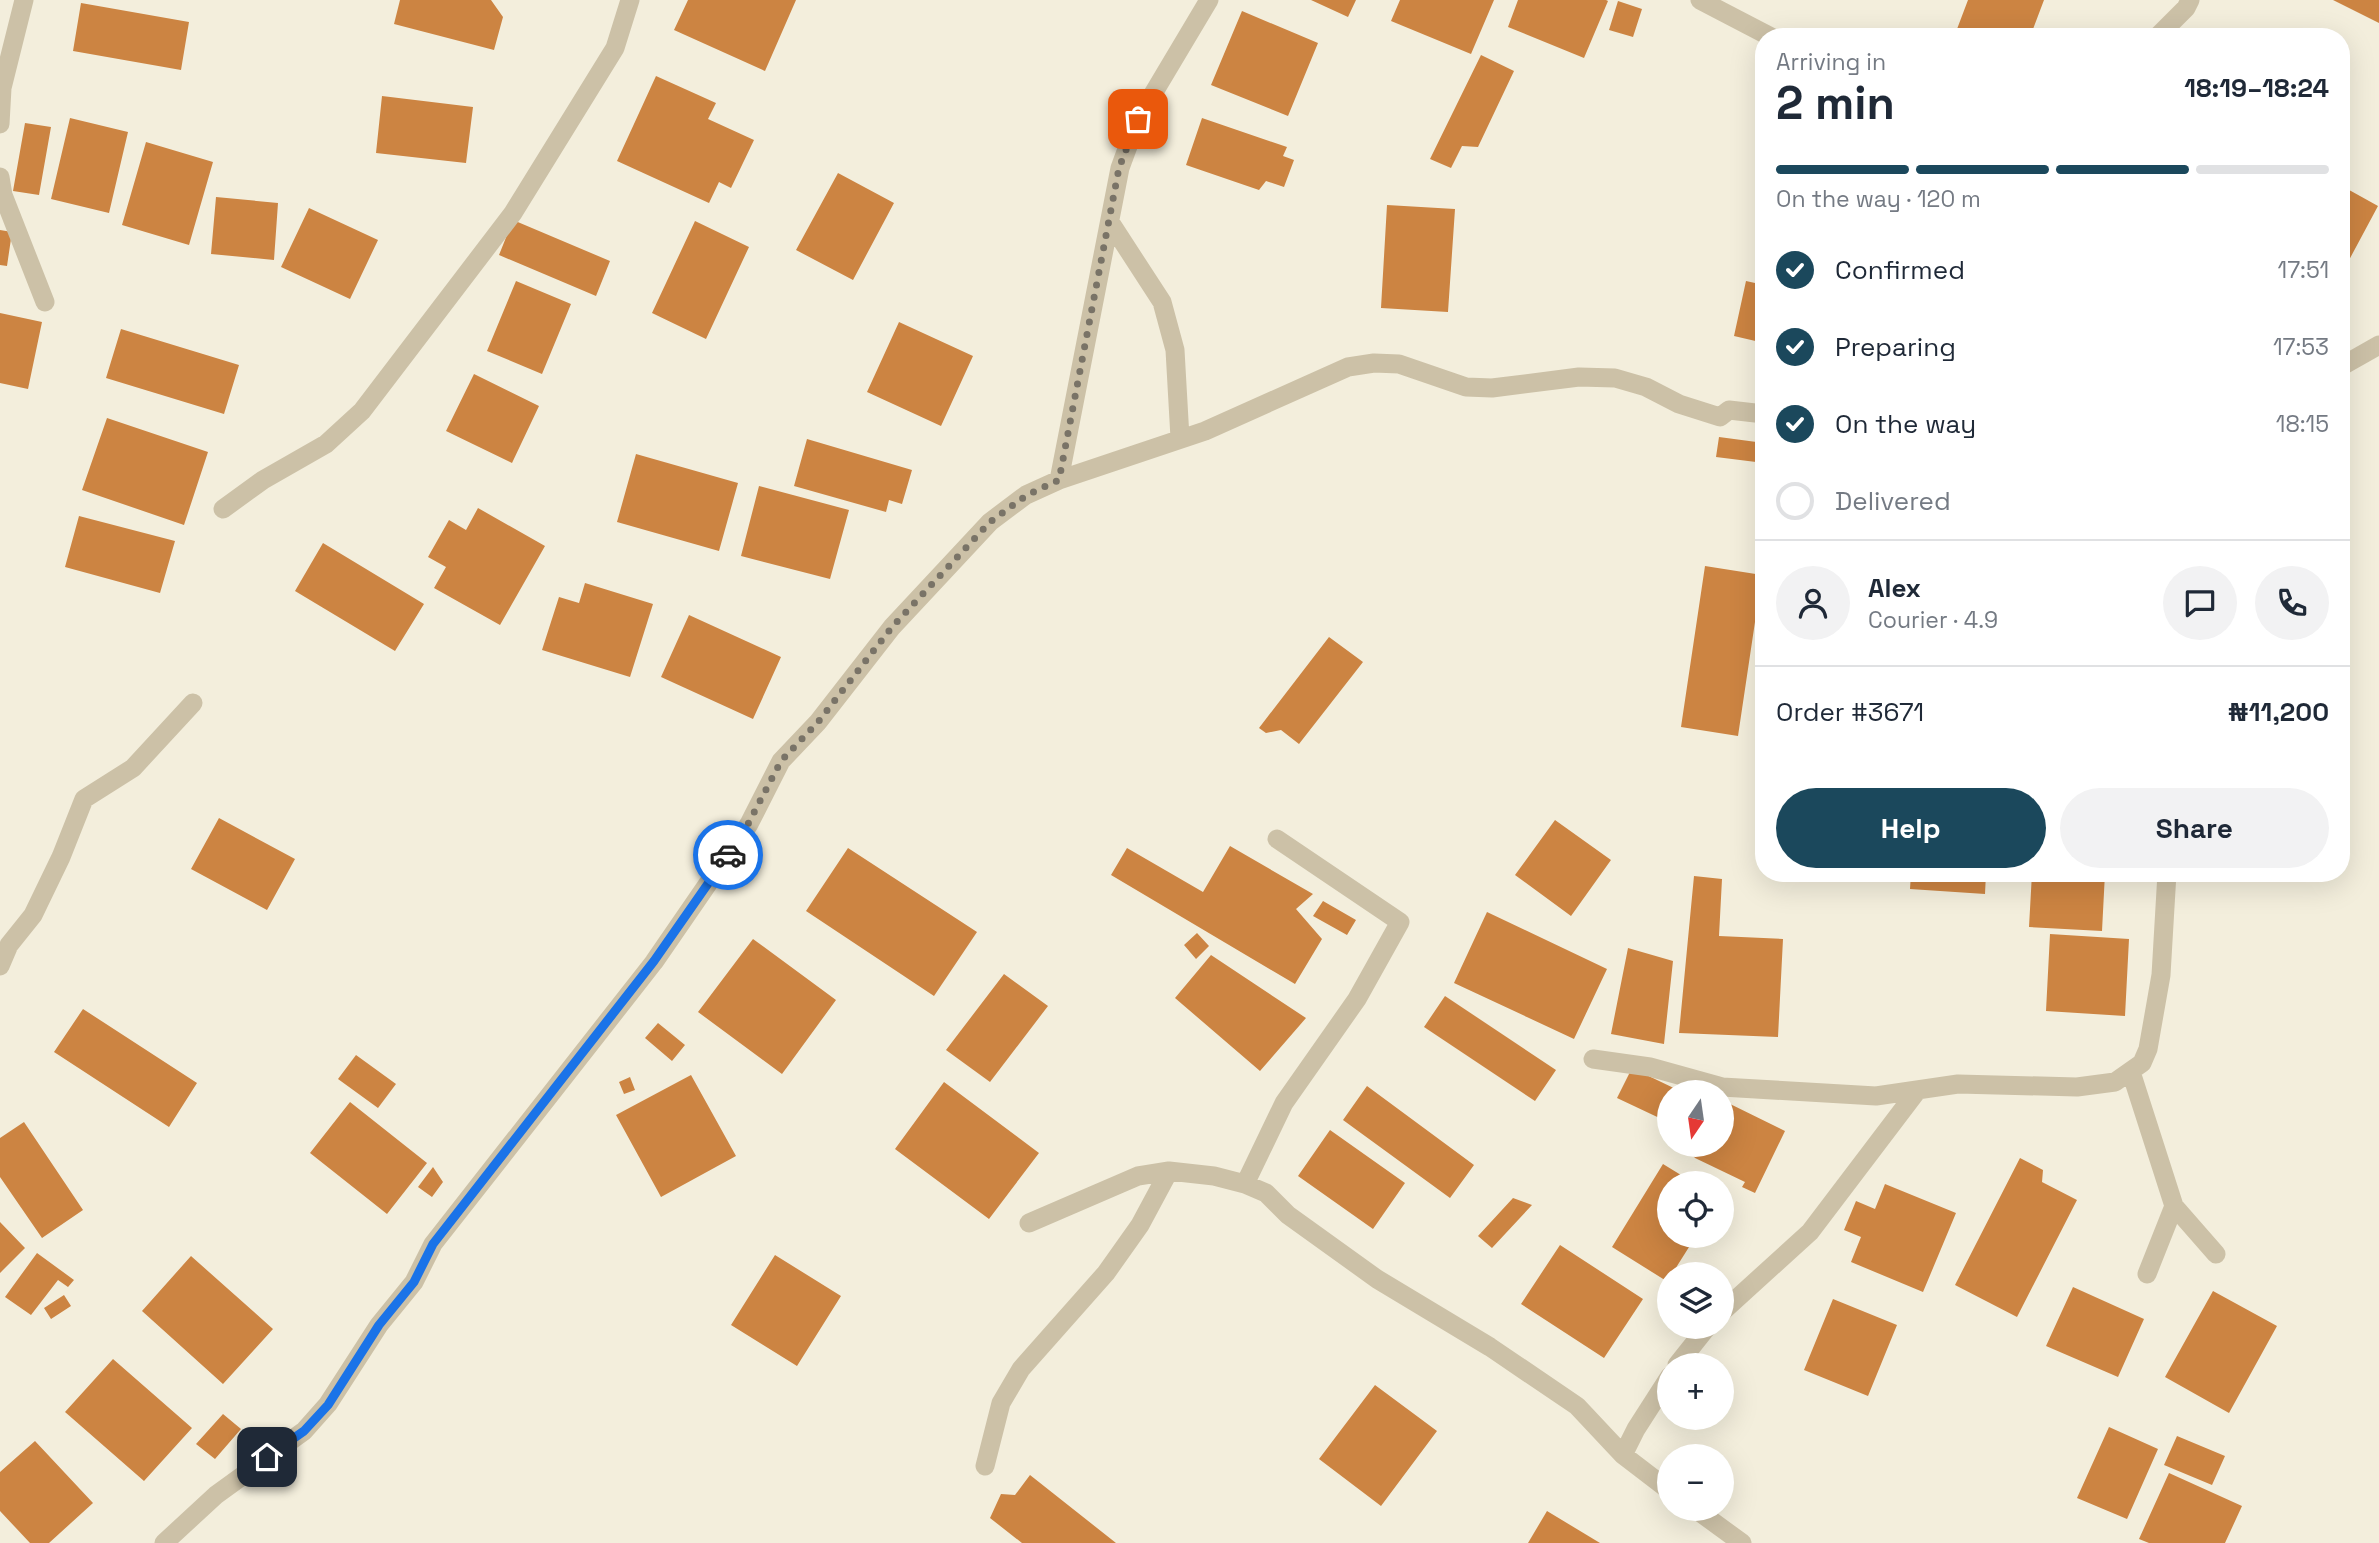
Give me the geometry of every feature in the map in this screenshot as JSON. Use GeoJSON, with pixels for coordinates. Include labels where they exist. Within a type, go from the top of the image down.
{"type":"FeatureCollection","features":[{"type":"Feature","properties":{"kind":"street"},"geometry":{"type":"LineString","coordinates":[[0,124],[2,88],[24,0]]}},
{"type":"Feature","properties":{"kind":"street"},"geometry":{"type":"LineString","coordinates":[[223,509],[263,480],[326,444],[362,411],[513,213],[615,48],[630,0]]}},
{"type":"Feature","properties":{"kind":"street"},"geometry":{"type":"LineString","coordinates":[[1059,480],[1119,168],[1138,119],[1209,0]]}},
{"type":"Feature","properties":{"kind":"street"},"geometry":{"type":"LineString","coordinates":[[1700,0],[1755,28]]}},
{"type":"Feature","properties":{"kind":"street"},"geometry":{"type":"LineString","coordinates":[[2166,28],[2186,8],[2190,0]]}},
{"type":"Feature","properties":{"kind":"street"},"geometry":{"type":"LineString","coordinates":[[0,177],[3,195],[45,302]]}},
{"type":"Feature","properties":{"kind":"street"},"geometry":{"type":"LineString","coordinates":[[1110,222],[1162,302],[1175,350],[1180,438]]}},
{"type":"Feature","properties":{"kind":"street"},"geometry":{"type":"LineString","coordinates":[[2350,361],[2379,345]]}},
{"type":"Feature","properties":{"kind":"street"},"geometry":{"type":"LineString","coordinates":[[164,1543],[216,1495],[304,1431],[328,1405],[379,1325],[414,1282],[433,1244],[646,972],[700,897],[748,824],[781,761],[818,722],[892,627],[990,522],[1027,495],[1059,480],[1205,430],[1348,367],[1374,363],[1399,364],[1466,387],[1492,388],[1579,377],[1615,378],[1646,387],[1679,404],[1720,417],[1729,410],[1755,413]]}},
{"type":"Feature","properties":{"kind":"street"},"geometry":{"type":"LineString","coordinates":[[0,966],[9,945],[33,915],[61,857],[83,799],[133,768],[193,703]]}},
{"type":"Feature","properties":{"kind":"street"},"geometry":{"type":"LineString","coordinates":[[1245,1184],[1284,1102],[1357,999],[1400,922],[1277,839]]}},
{"type":"Feature","properties":{"kind":"street"},"geometry":{"type":"LineString","coordinates":[[1593,1059],[1650,1067],[1722,1087],[1876,1096],[1958,1084],[2077,1087],[2115,1082],[2142,1063],[2148,1049],[2161,975],[2166,882]]}},
{"type":"Feature","properties":{"kind":"street"},"geometry":{"type":"LineString","coordinates":[[2131,1072],[2174,1206],[2216,1254]]}},
{"type":"Feature","properties":{"kind":"street"},"geometry":{"type":"LineString","coordinates":[[1734,1301],[1810,1232],[1917,1091]]}},
{"type":"Feature","properties":{"kind":"street"},"geometry":{"type":"LineString","coordinates":[[985,1466],[1001,1403],[1021,1369],[1106,1273],[1140,1225],[1169,1171]]}},
{"type":"Feature","properties":{"kind":"street"},"geometry":{"type":"LineString","coordinates":[[1029,1223],[1138,1176],[1169,1171],[1214,1176],[1245,1184],[1266,1193],[1288,1214],[1377,1279],[1490,1347],[1577,1406],[1623,1455],[1657,1481]]}},
{"type":"Feature","properties":{"kind":"street"},"geometry":{"type":"LineString","coordinates":[[2147,1274],[2174,1206]]}},
{"type":"Feature","properties":{"kind":"street"},"geometry":{"type":"LineString","coordinates":[[1687,1353],[1698,1339]]}},
{"type":"Feature","properties":{"kind":"street"},"geometry":{"type":"LineString","coordinates":[[1623,1455],[1657,1396]]}},
{"type":"Feature","properties":{"kind":"street"},"geometry":{"type":"LineString","coordinates":[[1711,1521],[1742,1543]]}},
{"type":"Feature","properties":{"kind":"building"},"geometry":{"type":"Polygon","coordinates":[[[400,0],[491,0],[503,17],[494,50],[394,24],[400,0]]]}},
{"type":"Feature","properties":{"kind":"building"},"geometry":{"type":"Polygon","coordinates":[[[688,0],[796,0],[765,71],[674,30],[688,0]]]}},
{"type":"Feature","properties":{"kind":"building"},"geometry":{"type":"Polygon","coordinates":[[[1311,0],[1356,0],[1348,17],[1311,0]]]}},
{"type":"Feature","properties":{"kind":"building"},"geometry":{"type":"Polygon","coordinates":[[[1400,0],[1494,0],[1471,54],[1391,21],[1400,0]]]}},
{"type":"Feature","properties":{"kind":"building"},"geometry":{"type":"Polygon","coordinates":[[[1518,0],[1608,1],[1584,58],[1508,27],[1518,0]]]}},
{"type":"Feature","properties":{"kind":"building"},"geometry":{"type":"Polygon","coordinates":[[[1968,0],[2044,0],[2033,28],[1957,28],[1968,0]]]}},
{"type":"Feature","properties":{"kind":"building"},"geometry":{"type":"Polygon","coordinates":[[[2333,0],[2379,0],[2379,23],[2333,0]]]}},
{"type":"Feature","properties":{"kind":"building"},"geometry":{"type":"Polygon","coordinates":[[[1618,1],[1642,9],[1633,37],[1609,30],[1618,1]]]}},
{"type":"Feature","properties":{"kind":"building"},"geometry":{"type":"Polygon","coordinates":[[[81,3],[189,22],[181,70],[73,51],[81,3]]]}},
{"type":"Feature","properties":{"kind":"building"},"geometry":{"type":"Polygon","coordinates":[[[1242,11],[1318,43],[1288,116],[1211,85],[1242,11]]]}},
{"type":"Feature","properties":{"kind":"building"},"geometry":{"type":"Polygon","coordinates":[[[1481,55],[1514,71],[1478,147],[1462,146],[1451,168],[1430,159],[1481,55]]]}},
{"type":"Feature","properties":{"kind":"building"},"geometry":{"type":"Polygon","coordinates":[[[656,76],[716,103],[708,119],[754,140],[731,188],[719,182],[709,203],[617,161],[656,76]]]}},
{"type":"Feature","properties":{"kind":"building"},"geometry":{"type":"Polygon","coordinates":[[[382,96],[473,107],[466,163],[376,153],[382,96]]]}},
{"type":"Feature","properties":{"kind":"building"},"geometry":{"type":"Polygon","coordinates":[[[70,118],[128,132],[109,213],[51,199],[70,118]]]}},
{"type":"Feature","properties":{"kind":"building"},"geometry":{"type":"Polygon","coordinates":[[[1202,118],[1287,147],[1283,156],[1294,160],[1284,187],[1266,181],[1259,190],[1186,165],[1202,118]]]}},
{"type":"Feature","properties":{"kind":"building"},"geometry":{"type":"Polygon","coordinates":[[[25,123],[51,127],[39,195],[13,191],[25,123]]]}},
{"type":"Feature","properties":{"kind":"building"},"geometry":{"type":"Polygon","coordinates":[[[146,142],[213,162],[189,245],[122,225],[146,142]]]}},
{"type":"Feature","properties":{"kind":"building"},"geometry":{"type":"Polygon","coordinates":[[[838,173],[894,203],[853,280],[796,250],[838,173]]]}},
{"type":"Feature","properties":{"kind":"building"},"geometry":{"type":"Polygon","coordinates":[[[2350,190],[2378,206],[2350,258],[2350,190]]]}},
{"type":"Feature","properties":{"kind":"building"},"geometry":{"type":"Polygon","coordinates":[[[216,197],[278,203],[274,260],[211,254],[216,197]]]}},
{"type":"Feature","properties":{"kind":"building"},"geometry":{"type":"Polygon","coordinates":[[[1387,205],[1455,209],[1448,312],[1381,308],[1387,205]]]}},
{"type":"Feature","properties":{"kind":"building"},"geometry":{"type":"Polygon","coordinates":[[[309,208],[378,240],[350,299],[281,267],[309,208]]]}},
{"type":"Feature","properties":{"kind":"building"},"geometry":{"type":"Polygon","coordinates":[[[513,220],[610,261],[596,296],[499,255],[513,220]]]}},
{"type":"Feature","properties":{"kind":"building"},"geometry":{"type":"Polygon","coordinates":[[[695,221],[749,247],[706,339],[652,313],[695,221]]]}},
{"type":"Feature","properties":{"kind":"building"},"geometry":{"type":"Polygon","coordinates":[[[0,230],[12,232],[7,266],[0,265],[0,230]]]}},
{"type":"Feature","properties":{"kind":"building"},"geometry":{"type":"Polygon","coordinates":[[[516,281],[571,304],[542,374],[487,351],[516,281]]]}},
{"type":"Feature","properties":{"kind":"building"},"geometry":{"type":"Polygon","coordinates":[[[1746,281],[1755,283],[1755,341],[1734,336],[1746,281]]]}},
{"type":"Feature","properties":{"kind":"building"},"geometry":{"type":"Polygon","coordinates":[[[0,313],[42,322],[28,389],[0,383],[0,313]]]}},
{"type":"Feature","properties":{"kind":"building"},"geometry":{"type":"Polygon","coordinates":[[[899,322],[973,356],[941,426],[867,392],[899,322]]]}},
{"type":"Feature","properties":{"kind":"building"},"geometry":{"type":"Polygon","coordinates":[[[121,329],[239,365],[224,414],[106,378],[121,329]]]}},
{"type":"Feature","properties":{"kind":"building"},"geometry":{"type":"Polygon","coordinates":[[[474,374],[539,406],[512,463],[446,431],[474,374]]]}},
{"type":"Feature","properties":{"kind":"building"},"geometry":{"type":"Polygon","coordinates":[[[107,418],[208,452],[184,525],[82,490],[107,418]]]}},
{"type":"Feature","properties":{"kind":"building"},"geometry":{"type":"Polygon","coordinates":[[[1719,437],[1755,442],[1755,462],[1716,457],[1719,437]]]}},
{"type":"Feature","properties":{"kind":"building"},"geometry":{"type":"Polygon","coordinates":[[[807,439],[912,470],[902,504],[889,500],[886,512],[794,486],[807,439]]]}},
{"type":"Feature","properties":{"kind":"building"},"geometry":{"type":"Polygon","coordinates":[[[636,454],[738,483],[719,551],[617,522],[636,454]]]}},
{"type":"Feature","properties":{"kind":"building"},"geometry":{"type":"Polygon","coordinates":[[[759,486],[849,510],[830,579],[741,556],[759,486]]]}},
{"type":"Feature","properties":{"kind":"building"},"geometry":{"type":"Polygon","coordinates":[[[478,508],[545,546],[500,625],[434,588],[446,567],[428,557],[449,520],[466,530],[478,508]]]}},
{"type":"Feature","properties":{"kind":"building"},"geometry":{"type":"Polygon","coordinates":[[[79,516],[175,541],[160,593],[65,567],[79,516]]]}},
{"type":"Feature","properties":{"kind":"building"},"geometry":{"type":"Polygon","coordinates":[[[323,543],[424,604],[395,651],[295,591],[323,543]]]}},
{"type":"Feature","properties":{"kind":"building"},"geometry":{"type":"Polygon","coordinates":[[[1705,566],[1755,574],[1755,622],[1738,736],[1681,727],[1705,566]]]}},
{"type":"Feature","properties":{"kind":"building"},"geometry":{"type":"Polygon","coordinates":[[[585,583],[653,604],[630,677],[542,650],[559,597],[579,603],[585,583]]]}},
{"type":"Feature","properties":{"kind":"building"},"geometry":{"type":"Polygon","coordinates":[[[689,615],[781,657],[753,719],[661,677],[689,615]]]}},
{"type":"Feature","properties":{"kind":"building"},"geometry":{"type":"Polygon","coordinates":[[[1329,637],[1363,662],[1299,744],[1281,730],[1266,733],[1259,728],[1329,637]]]}},
{"type":"Feature","properties":{"kind":"building"},"geometry":{"type":"Polygon","coordinates":[[[219,818],[295,859],[267,910],[191,869],[219,818]]]}},
{"type":"Feature","properties":{"kind":"building"},"geometry":{"type":"Polygon","coordinates":[[[1555,820],[1611,860],[1571,916],[1515,875],[1555,820]]]}},
{"type":"Feature","properties":{"kind":"building"},"geometry":{"type":"Polygon","coordinates":[[[1230,846],[1313,894],[1296,909],[1322,939],[1295,984],[1111,875],[1127,848],[1203,892],[1230,846]]]}},
{"type":"Feature","properties":{"kind":"building"},"geometry":{"type":"Polygon","coordinates":[[[848,848],[977,932],[934,996],[806,911],[848,848]]]}},
{"type":"Feature","properties":{"kind":"building"},"geometry":{"type":"Polygon","coordinates":[[[1694,876],[1722,879],[1719,936],[1783,939],[1778,1037],[1679,1033],[1694,876]]]}},
{"type":"Feature","properties":{"kind":"building"},"geometry":{"type":"Polygon","coordinates":[[[1910,882],[1986,882],[1985,894],[1910,889],[1910,882]]]}},
{"type":"Feature","properties":{"kind":"building"},"geometry":{"type":"Polygon","coordinates":[[[2032,882],[2105,882],[2102,931],[2029,927],[2032,882]]]}},
{"type":"Feature","properties":{"kind":"building"},"geometry":{"type":"Polygon","coordinates":[[[1323,901],[1356,920],[1347,935],[1313,916],[1323,901]]]}},
{"type":"Feature","properties":{"kind":"building"},"geometry":{"type":"Polygon","coordinates":[[[1487,912],[1607,969],[1574,1039],[1454,983],[1487,912]]]}},
{"type":"Feature","properties":{"kind":"building"},"geometry":{"type":"Polygon","coordinates":[[[1197,933],[1209,946],[1196,959],[1184,945],[1197,933]]]}},
{"type":"Feature","properties":{"kind":"building"},"geometry":{"type":"Polygon","coordinates":[[[2050,934],[2129,939],[2125,1016],[2046,1011],[2050,934]]]}},
{"type":"Feature","properties":{"kind":"building"},"geometry":{"type":"Polygon","coordinates":[[[753,939],[836,1000],[782,1074],[698,1012],[753,939]]]}},
{"type":"Feature","properties":{"kind":"building"},"geometry":{"type":"Polygon","coordinates":[[[1628,948],[1673,961],[1664,1044],[1611,1034],[1628,948]]]}},
{"type":"Feature","properties":{"kind":"building"},"geometry":{"type":"Polygon","coordinates":[[[1211,955],[1306,1018],[1260,1071],[1175,998],[1211,955]]]}},
{"type":"Feature","properties":{"kind":"building"},"geometry":{"type":"Polygon","coordinates":[[[1004,974],[1048,1006],[990,1082],[946,1050],[1004,974]]]}},
{"type":"Feature","properties":{"kind":"building"},"geometry":{"type":"Polygon","coordinates":[[[1445,996],[1556,1070],[1535,1101],[1424,1027],[1445,996]]]}},
{"type":"Feature","properties":{"kind":"building"},"geometry":{"type":"Polygon","coordinates":[[[83,1009],[197,1083],[169,1127],[54,1052],[83,1009]]]}},
{"type":"Feature","properties":{"kind":"building"},"geometry":{"type":"Polygon","coordinates":[[[658,1023],[685,1045],[672,1061],[645,1038],[658,1023]]]}},
{"type":"Feature","properties":{"kind":"building"},"geometry":{"type":"Polygon","coordinates":[[[356,1055],[396,1084],[378,1108],[338,1079],[356,1055]]]}},
{"type":"Feature","properties":{"kind":"building"},"geometry":{"type":"Polygon","coordinates":[[[1632,1068],[1657,1080],[1657,1117],[1617,1098],[1632,1068]]]}},
{"type":"Feature","properties":{"kind":"building"},"geometry":{"type":"Polygon","coordinates":[[[691,1075],[736,1156],[661,1197],[616,1115],[691,1075]]]}},
{"type":"Feature","properties":{"kind":"building"},"geometry":{"type":"Polygon","coordinates":[[[630,1077],[635,1090],[624,1094],[619,1082],[630,1077]]]}},
{"type":"Feature","properties":{"kind":"building"},"geometry":{"type":"Polygon","coordinates":[[[944,1082],[1039,1153],[989,1219],[895,1149],[944,1082]]]}},
{"type":"Feature","properties":{"kind":"building"},"geometry":{"type":"Polygon","coordinates":[[[1367,1086],[1474,1165],[1450,1198],[1343,1120],[1367,1086]]]}},
{"type":"Feature","properties":{"kind":"building"},"geometry":{"type":"Polygon","coordinates":[[[350,1102],[427,1163],[387,1214],[310,1153],[350,1102]]]}},
{"type":"Feature","properties":{"kind":"building"},"geometry":{"type":"Polygon","coordinates":[[[1734,1106],[1785,1131],[1755,1193],[1742,1187],[1745,1182],[1734,1177],[1734,1171],[1722,1171],[1695,1158],[1734,1157],[1734,1106]]]}},
{"type":"Feature","properties":{"kind":"building"},"geometry":{"type":"Polygon","coordinates":[[[24,1122],[83,1210],[42,1238],[0,1177],[0,1138],[24,1122]]]}},
{"type":"Feature","properties":{"kind":"building"},"geometry":{"type":"Polygon","coordinates":[[[1330,1130],[1405,1183],[1373,1229],[1298,1176],[1330,1130]]]}},
{"type":"Feature","properties":{"kind":"building"},"geometry":{"type":"Polygon","coordinates":[[[2020,1158],[2043,1170],[2042,1182],[2077,1200],[2017,1317],[1955,1285],[2020,1158]]]}},
{"type":"Feature","properties":{"kind":"building"},"geometry":{"type":"Polygon","coordinates":[[[1663,1164],[1674,1171],[1659,1171],[1663,1164]]]}},
{"type":"Feature","properties":{"kind":"building"},"geometry":{"type":"Polygon","coordinates":[[[433,1167],[443,1182],[432,1197],[418,1187],[433,1167]]]}},
{"type":"Feature","properties":{"kind":"building"},"geometry":{"type":"Polygon","coordinates":[[[1657,1174],[1657,1248],[1688,1248],[1680,1262],[1657,1262],[1657,1275],[1612,1247],[1657,1174]]]}},
{"type":"Feature","properties":{"kind":"building"},"geometry":{"type":"Polygon","coordinates":[[[1885,1184],[1956,1213],[1923,1292],[1851,1262],[1861,1237],[1844,1230],[1856,1201],[1875,1209],[1885,1184]]]}},
{"type":"Feature","properties":{"kind":"building"},"geometry":{"type":"Polygon","coordinates":[[[1513,1198],[1532,1205],[1492,1248],[1478,1236],[1513,1198]]]}},
{"type":"Feature","properties":{"kind":"building"},"geometry":{"type":"Polygon","coordinates":[[[0,1222],[25,1248],[0,1273],[0,1222]]]}},
{"type":"Feature","properties":{"kind":"building"},"geometry":{"type":"Polygon","coordinates":[[[1560,1245],[1643,1299],[1604,1358],[1521,1304],[1560,1245]]]}},
{"type":"Feature","properties":{"kind":"building"},"geometry":{"type":"Polygon","coordinates":[[[37,1253],[74,1280],[68,1287],[58,1280],[31,1315],[5,1297],[37,1253]]]}},
{"type":"Feature","properties":{"kind":"building"},"geometry":{"type":"Polygon","coordinates":[[[775,1255],[841,1296],[797,1366],[731,1325],[775,1255]]]}},
{"type":"Feature","properties":{"kind":"building"},"geometry":{"type":"Polygon","coordinates":[[[191,1256],[273,1329],[223,1384],[142,1311],[191,1256]]]}},
{"type":"Feature","properties":{"kind":"building"},"geometry":{"type":"Polygon","coordinates":[[[2073,1287],[2144,1319],[2118,1377],[2046,1346],[2073,1287]]]}},
{"type":"Feature","properties":{"kind":"building"},"geometry":{"type":"Polygon","coordinates":[[[2213,1291],[2277,1326],[2229,1413],[2165,1377],[2213,1291]]]}},
{"type":"Feature","properties":{"kind":"building"},"geometry":{"type":"Polygon","coordinates":[[[64,1295],[71,1306],[51,1319],[44,1308],[64,1295]]]}},
{"type":"Feature","properties":{"kind":"building"},"geometry":{"type":"Polygon","coordinates":[[[1833,1299],[1897,1325],[1868,1396],[1804,1370],[1833,1299]]]}},
{"type":"Feature","properties":{"kind":"building"},"geometry":{"type":"Polygon","coordinates":[[[113,1359],[192,1428],[144,1481],[65,1412],[113,1359]]]}},
{"type":"Feature","properties":{"kind":"building"},"geometry":{"type":"Polygon","coordinates":[[[1375,1385],[1437,1431],[1381,1506],[1319,1459],[1375,1385]]]}},
{"type":"Feature","properties":{"kind":"building"},"geometry":{"type":"Polygon","coordinates":[[[223,1414],[241,1429],[215,1459],[196,1444],[223,1414]]]}},
{"type":"Feature","properties":{"kind":"building"},"geometry":{"type":"Polygon","coordinates":[[[2109,1427],[2158,1449],[2127,1519],[2077,1498],[2109,1427]]]}},
{"type":"Feature","properties":{"kind":"building"},"geometry":{"type":"Polygon","coordinates":[[[2177,1436],[2225,1456],[2212,1485],[2164,1465],[2177,1436]]]}},
{"type":"Feature","properties":{"kind":"building"},"geometry":{"type":"Polygon","coordinates":[[[35,1441],[93,1503],[49,1543],[30,1543],[0,1511],[0,1472],[35,1441]]]}},
{"type":"Feature","properties":{"kind":"building"},"geometry":{"type":"Polygon","coordinates":[[[2169,1473],[2242,1506],[2225,1543],[2149,1543],[2139,1539],[2169,1473]]]}},
{"type":"Feature","properties":{"kind":"building"},"geometry":{"type":"Polygon","coordinates":[[[1030,1475],[1116,1543],[1022,1543],[990,1518],[1001,1494],[1015,1495],[1030,1475]]]}},
{"type":"Feature","properties":{"kind":"building"},"geometry":{"type":"Polygon","coordinates":[[[1547,1511],[1600,1543],[1528,1543],[1547,1511]]]}},
{"type":"Feature","properties":{"kind":"way so far"},"geometry":{"type":"LineString","coordinates":[[728,855],[748,824],[781,761],[818,722],[892,627],[990,522],[1027,495],[1059,480],[1119,168],[1138,119]]}},
{"type":"Feature","properties":{"kind":"route"},"geometry":{"type":"LineString","coordinates":[[267,1457],[304,1431],[328,1405],[379,1325],[414,1282],[433,1244],[654,961],[728,855]]}}]}
